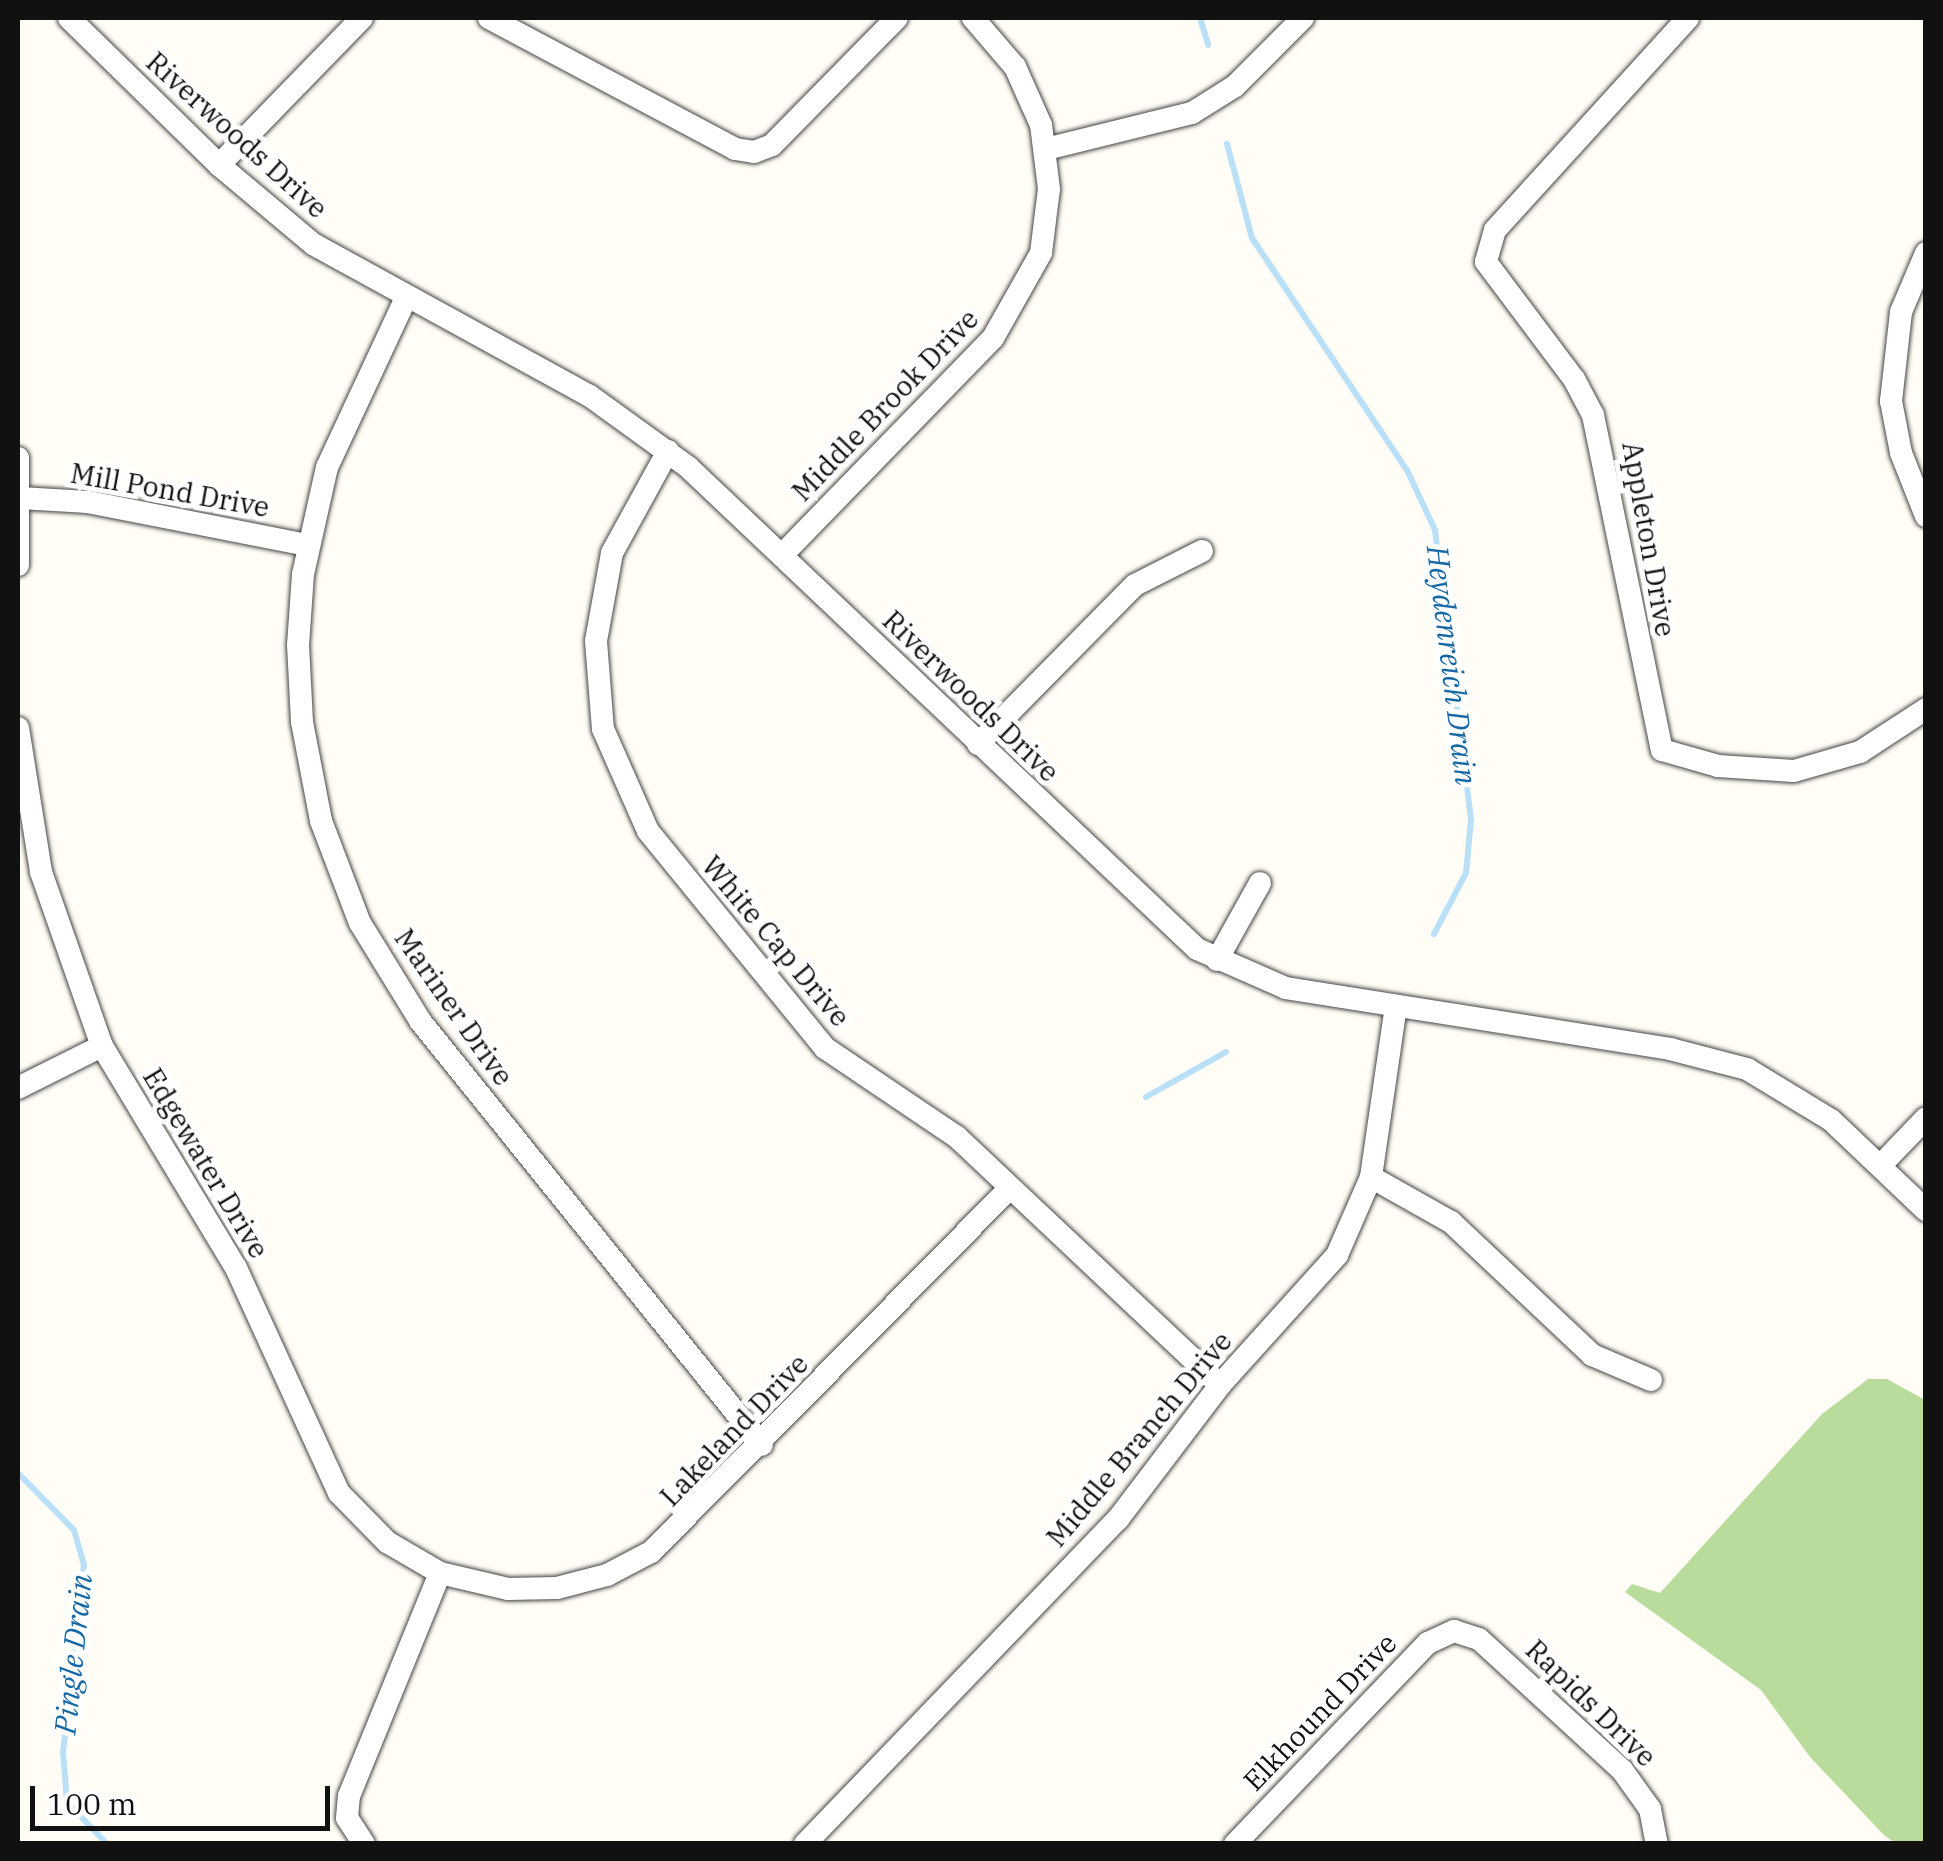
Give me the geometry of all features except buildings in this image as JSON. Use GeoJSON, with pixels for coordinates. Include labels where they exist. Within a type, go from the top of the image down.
{"type":"FeatureCollection","features":[{"type":"Feature","properties":{"kind":"street","name":"Riverwoods Drive"},"geometry":{"type":"LineString","coordinates":[[69,18],[218,166],[312,244],[405,300],[590,396],[668,451],[782,555],[1164,924],[1217,960],[1286,988],[1720,1060],[1793,1093],[1926,1210]]}},
{"type":"Feature","properties":{"kind":"street"},"geometry":{"type":"LineString","coordinates":[[218,166],[362,18]]}},
{"type":"Feature","properties":{"kind":"street"},"geometry":{"type":"LineString","coordinates":[[489,18],[736,149],[754,152],[772,145],[896,18]]}},
{"type":"Feature","properties":{"kind":"street","name":"Middle Brook Drive"},"geometry":{"type":"LineString","coordinates":[[782,555],[1007,319],[1041,254],[1048,210],[1046,149],[1015,67],[973,18]]}},
{"type":"Feature","properties":{"kind":"street"},"geometry":{"type":"LineString","coordinates":[[1046,149],[1138,130],[1202,108],[1246,76],[1302,18]]}},
{"type":"Feature","properties":{"kind":"street","name":"Appleton Drive"},"geometry":{"type":"LineString","coordinates":[[1688,18],[1584,126],[1495,230],[1485,252],[1490,271],[1574,378],[1593,415],[1662,750],[1679,759],[1794,771],[1860,752],[1926,708]]}},
{"type":"Feature","properties":{"kind":"street"},"geometry":{"type":"LineString","coordinates":[[1926,253],[1900,312],[1891,401],[1901,453],[1926,516]]}},
{"type":"Feature","properties":{"kind":"street","name":"Mariner Drive"},"geometry":{"type":"LineString","coordinates":[[405,300],[338,438],[308,545],[298,646],[306,750],[321,821],[360,923],[446,1056],[762,1444]]}},
{"type":"Feature","properties":{"kind":"street","name":"White Cap Drive"},"geometry":{"type":"LineString","coordinates":[[668,451],[621,529],[598,614],[598,700],[621,782],[664,852],[817,1041],[935,1119],[1220,1384]]}},
{"type":"Feature","properties":{"kind":"street"},"geometry":{"type":"LineString","coordinates":[[18,458],[18,565]]}},
{"type":"Feature","properties":{"kind":"street","name":"Mill Pond Drive"},"geometry":{"type":"LineString","coordinates":[[20,498],[88,502],[308,545]]}},
{"type":"Feature","properties":{"kind":"street"},"geometry":{"type":"LineString","coordinates":[[978,744],[1135,585],[1202,550]]}},
{"type":"Feature","properties":{"kind":"street","name":"Edgewater Drive"},"geometry":{"type":"LineString","coordinates":[[18,728],[41,872],[102,1046],[236,1268],[339,1493],[386,1542],[440,1573]]}},
{"type":"Feature","properties":{"kind":"street"},"geometry":{"type":"LineString","coordinates":[[1217,960],[1260,882]]}},
{"type":"Feature","properties":{"kind":"street","name":"Middle Branch Drive"},"geometry":{"type":"LineString","coordinates":[[805,1844],[1127,1508],[1220,1384],[1328,1267],[1350,1233],[1370,1177],[1396,1006]]}},
{"type":"Feature","properties":{"kind":"street"},"geometry":{"type":"LineString","coordinates":[[18,1088],[102,1046]]}},
{"type":"Feature","properties":{"kind":"street"},"geometry":{"type":"LineString","coordinates":[[1880,1166],[1926,1118]]}},
{"type":"Feature","properties":{"kind":"street"},"geometry":{"type":"LineString","coordinates":[[1370,1177],[1450,1222],[1592,1355],[1651,1380]]}},
{"type":"Feature","properties":{"kind":"street","name":"Lakeland Drive"},"geometry":{"type":"LineString","coordinates":[[440,1573],[508,1589],[557,1588],[607,1575],[669,1538],[1010,1188]]}},
{"type":"Feature","properties":{"kind":"street"},"geometry":{"type":"LineString","coordinates":[[364,1844],[347,1818],[350,1796],[440,1573]]}},
{"type":"Feature","properties":{"kind":"street","name":"Elkhound Drive"},"geometry":{"type":"LineString","coordinates":[[1235,1844],[1428,1642],[1454,1631]]}},
{"type":"Feature","properties":{"kind":"street","name":"Rapids Drive"},"geometry":{"type":"LineString","coordinates":[[1454,1631],[1479,1639],[1633,1782],[1650,1810],[1657,1844]]}},
{"type":"Feature","properties":{"kind":"green space"},"geometry":{"type":"Polygon","coordinates":[[[1868,1379],[1887,1379],[1925,1400],[1925,1843],[1895,1843],[1884,1835],[1810,1757],[1761,1690],[1625,1592],[1632,1584],[1660,1593],[1822,1414],[1868,1379]]]}},
{"type":"Feature","properties":{"kind":"waterway","name":"Heydenreich Drain"},"geometry":{"type":"LineString","coordinates":[[1200,18],[1208,45]]}},
{"type":"Feature","properties":{"kind":"waterway","name":"Heydenreich Drain"},"geometry":{"type":"LineString","coordinates":[[1227,144],[1252,238],[1407,470],[1435,530],[1471,820],[1466,873],[1434,934]]}},
{"type":"Feature","properties":{"kind":"waterway","name":"Heydenreich Drain"},"geometry":{"type":"LineString","coordinates":[[1146,1097],[1226,1052]]}},
{"type":"Feature","properties":{"kind":"waterway","name":"Pingle Drain"},"geometry":{"type":"LineString","coordinates":[[18,1473],[74,1530],[84,1565],[63,1752],[67,1802],[107,1844]]}}]}
